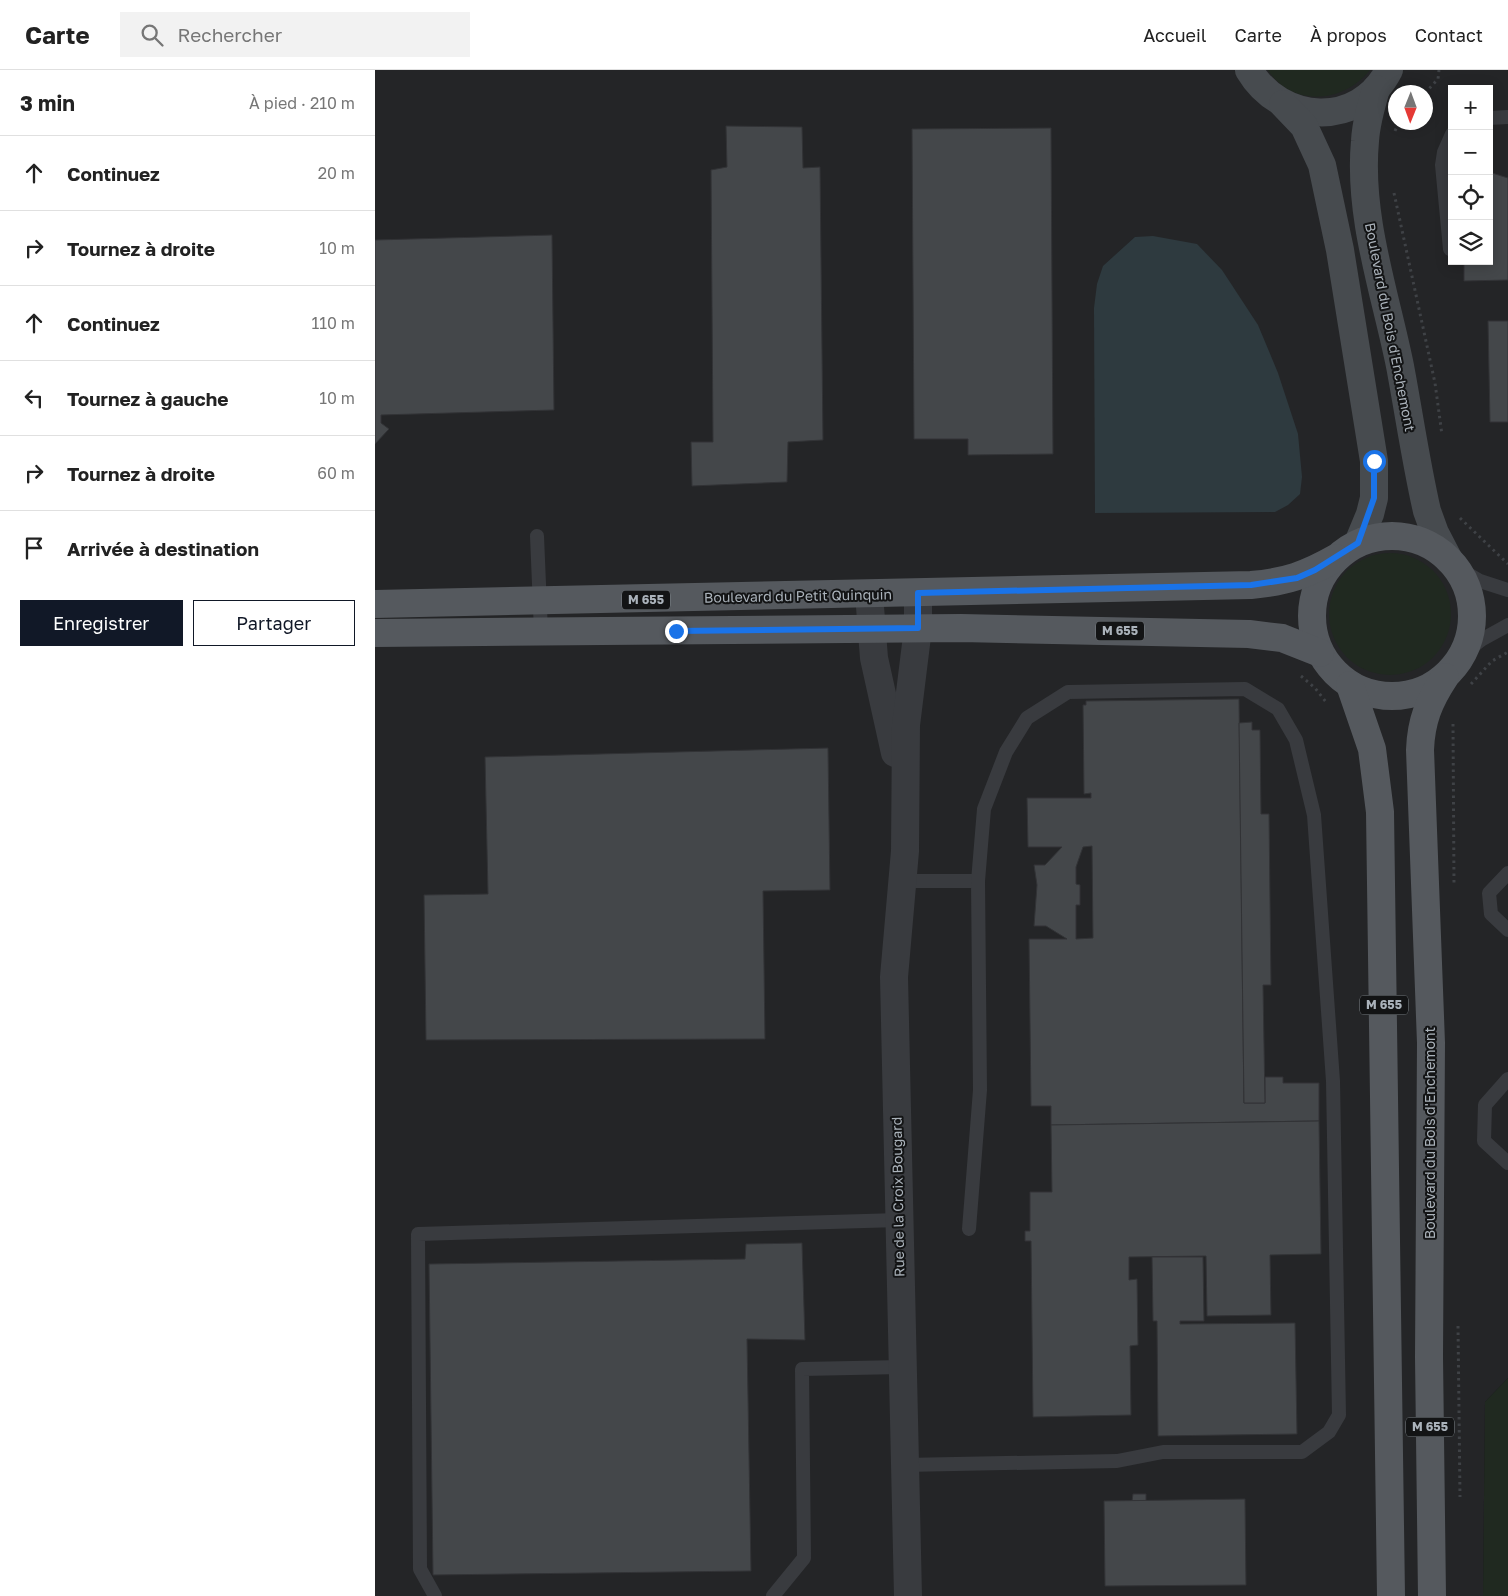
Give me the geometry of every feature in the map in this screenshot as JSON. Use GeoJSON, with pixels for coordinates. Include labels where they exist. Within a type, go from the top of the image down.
{"type":"FeatureCollection","features":[{"type":"Feature","properties":{"kind":"main road"},"geometry":{"type":"LineString","coordinates":[[1248,73],[1263,90],[1283,104],[1304,126],[1322,165],[1340,250],[1374,461],[1374,498],[1347,550],[1321,578],[1312,603],[1312,628],[1320,653],[1336,674],[1350,685],[1376,695],[1403,696],[1429,687],[1445,677],[1462,655],[1469,638],[1472,610],[1469,592],[1453,563],[1428,544],[1411,538],[1384,536],[1347,550]]}},
{"type":"Feature","properties":{"kind":"main road"},"geometry":{"type":"LineString","coordinates":[[1283,104],[1307,112],[1332,112],[1356,104],[1382,79]]}},
{"type":"Feature","properties":{"kind":"main road","name":"Boulevard du Bois d'Enchemont"},"geometry":{"type":"LineString","coordinates":[[1382,79],[1367,122],[1364,167],[1372,241],[1399,363],[1427,511],[1435,533],[1453,563]]}},
{"type":"Feature","properties":{"kind":"main road","name":"Boulevard du Petit Quinquin"},"geometry":{"type":"LineString","coordinates":[[375,604],[540,602],[1270,583],[1297,578],[1347,550]]}},
{"type":"Feature","properties":{"kind":"main road","name":"M 655"},"geometry":{"type":"LineString","coordinates":[[375,633],[918,628],[1249,634],[1282,638],[1320,653]]}},
{"type":"Feature","properties":{"kind":"main road","name":"Boulevard du Bois d'Enchemont"},"geometry":{"type":"LineString","coordinates":[[1432,1596],[1429,1357],[1431,1043],[1420,750],[1422,722],[1430,700],[1445,677]]}},
{"type":"Feature","properties":{"kind":"main road","name":"M 655"},"geometry":{"type":"LineString","coordinates":[[1350,685],[1372,749],[1381,812],[1391,1596]]}},
{"type":"Feature","properties":{"kind":"street"},"geometry":{"type":"LineString","coordinates":[[905,798],[906,725],[918,628],[918,593]]}},
{"type":"Feature","properties":{"kind":"street"},"geometry":{"type":"LineString","coordinates":[[869,594],[874,658],[905,798]]}},
{"type":"Feature","properties":{"kind":"street","name":"Rue de la Croix Bougard"},"geometry":{"type":"LineString","coordinates":[[905,798],[903,881],[894,977],[908,1596]]}},
{"type":"Feature","properties":{"kind":"lane"},"geometry":{"type":"LineString","coordinates":[[1493,118],[1508,117]]}},
{"type":"Feature","properties":{"kind":"lane"},"geometry":{"type":"LineString","coordinates":[[1448,143],[1442,165],[1448,228]]}},
{"type":"Feature","properties":{"kind":"lane"},"geometry":{"type":"LineString","coordinates":[[537,536],[541,632]]}},
{"type":"Feature","properties":{"kind":"lane"},"geometry":{"type":"LineString","coordinates":[[1453,563],[1480,581],[1508,590]]}},
{"type":"Feature","properties":{"kind":"lane"},"geometry":{"type":"LineString","coordinates":[[1462,655],[1481,640],[1508,625]]}},
{"type":"Feature","properties":{"kind":"lane"},"geometry":{"type":"LineString","coordinates":[[904,1466],[1117,1461],[1163,1452],[1302,1452],[1329,1432],[1339,1415],[1333,1081],[1314,814],[1296,740],[1278,710],[1245,689],[1068,692],[1027,718],[1006,752],[984,809],[978,881],[980,1090],[969,1229]]}},
{"type":"Feature","properties":{"kind":"lane"},"geometry":{"type":"LineString","coordinates":[[1508,873],[1489,893],[1491,914],[1508,930]]}},
{"type":"Feature","properties":{"kind":"lane"},"geometry":{"type":"LineString","coordinates":[[903,881],[978,881]]}},
{"type":"Feature","properties":{"kind":"lane"},"geometry":{"type":"LineString","coordinates":[[1508,1079],[1485,1105],[1484,1141],[1508,1163]]}},
{"type":"Feature","properties":{"kind":"lane"},"geometry":{"type":"LineString","coordinates":[[435,1596],[420,1569],[418,1234],[899,1220]]}},
{"type":"Feature","properties":{"kind":"lane"},"geometry":{"type":"LineString","coordinates":[[773,1596],[804,1558],[802,1369],[902,1368]]}},
{"type":"Feature","properties":{"kind":"path"},"geometry":{"type":"LineString","coordinates":[[1432,85],[1438,79],[1439,70]]}},
{"type":"Feature","properties":{"kind":"path"},"geometry":{"type":"LineString","coordinates":[[1393,139],[1396,130]]}},
{"type":"Feature","properties":{"kind":"path"},"geometry":{"type":"LineString","coordinates":[[1392,185],[1435,383],[1442,441]]}},
{"type":"Feature","properties":{"kind":"path"},"geometry":{"type":"LineString","coordinates":[[1458,515],[1463,523],[1508,564]]}},
{"type":"Feature","properties":{"kind":"path"},"geometry":{"type":"LineString","coordinates":[[1298,673],[1315,688],[1331,709]]}},
{"type":"Feature","properties":{"kind":"shaded area"},"geometry":{"type":"Polygon","coordinates":[[[375,70],[1508,70],[1508,1378],[1485,1402],[1483,1596],[375,1596],[375,70]]]}},
{"type":"Feature","properties":{"kind":"shaded area"},"geometry":{"type":"Polygon","coordinates":[[[1268,70],[1370,70],[1359,81],[1346,89],[1333,95],[1318,97],[1290,91],[1278,82],[1268,70]]]}},
{"type":"Feature","properties":{"kind":"shaded area"},"geometry":{"type":"Polygon","coordinates":[[[1153,236],[1197,244],[1222,270],[1258,325],[1278,373],[1298,434],[1302,477],[1300,494],[1288,505],[1275,512],[1095,513],[1094,308],[1097,284],[1103,266],[1135,237],[1153,236]]]}},
{"type":"Feature","properties":{"kind":"shaded area"},"geometry":{"type":"Polygon","coordinates":[[[1390,553],[1402,554],[1413,558],[1424,563],[1433,571],[1441,580],[1446,591],[1450,602],[1450,626],[1446,637],[1441,648],[1433,657],[1424,665],[1413,670],[1402,674],[1390,675],[1378,674],[1367,670],[1356,665],[1347,657],[1339,648],[1334,637],[1330,626],[1329,614],[1330,602],[1334,591],[1339,580],[1347,571],[1356,563],[1367,558],[1378,554],[1390,553]]]}},
{"type":"Feature","properties":{"kind":"shaded area"},"geometry":{"type":"Polygon","coordinates":[[[1508,1378],[1508,1596],[1483,1596],[1485,1402],[1508,1378]]]}},
{"type":"Feature","properties":{"kind":"building"},"geometry":{"type":"Polygon","coordinates":[[[726,126],[802,127],[803,168],[820,167],[823,440],[788,442],[787,482],[692,486],[691,442],[713,442],[711,170],[727,167],[726,126]]]}},
{"type":"Feature","properties":{"kind":"building"},"geometry":{"type":"Polygon","coordinates":[[[1051,128],[1053,454],[968,455],[968,439],[914,439],[912,129],[1051,128]]]}},
{"type":"Feature","properties":{"kind":"building"},"geometry":{"type":"Polygon","coordinates":[[[1493,173],[1508,178],[1508,280],[1464,281],[1464,265],[1493,265],[1493,173]]]}},
{"type":"Feature","properties":{"kind":"building"},"geometry":{"type":"Polygon","coordinates":[[[552,235],[554,410],[381,415],[381,423],[389,429],[375,444],[375,240],[552,235]]]}},
{"type":"Feature","properties":{"kind":"building"},"geometry":{"type":"Polygon","coordinates":[[[1488,321],[1508,321],[1508,422],[1490,422],[1488,321]]]}},
{"type":"Feature","properties":{"kind":"building"},"geometry":{"type":"Polygon","coordinates":[[[1239,699],[1244,1103],[1265,1103],[1265,1077],[1283,1077],[1283,1083],[1319,1083],[1319,1121],[1051,1125],[1051,1106],[1031,1106],[1029,939],[1067,939],[1046,926],[1034,926],[1037,885],[1034,865],[1045,865],[1062,847],[1028,847],[1027,798],[1091,798],[1091,793],[1084,794],[1083,705],[1086,705],[1086,701],[1239,699]],[[1092,846],[1083,847],[1076,867],[1076,884],[1080,885],[1080,905],[1076,905],[1076,939],[1093,938],[1092,846]]]}},
{"type":"Feature","properties":{"kind":"building"},"geometry":{"type":"Polygon","coordinates":[[[1252,722],[1252,730],[1260,730],[1261,814],[1269,814],[1271,985],[1263,985],[1265,1103],[1244,1103],[1239,723],[1252,722]]]}},
{"type":"Feature","properties":{"kind":"building"},"geometry":{"type":"Polygon","coordinates":[[[828,748],[830,890],[763,891],[765,1039],[426,1040],[424,895],[488,894],[485,757],[828,748]]]}},
{"type":"Feature","properties":{"kind":"building"},"geometry":{"type":"Polygon","coordinates":[[[1319,1121],[1321,1254],[1270,1255],[1271,1315],[1207,1316],[1206,1256],[1129,1257],[1129,1280],[1137,1279],[1138,1345],[1130,1346],[1131,1415],[1033,1417],[1031,1241],[1025,1241],[1025,1231],[1030,1231],[1030,1192],[1052,1192],[1051,1125],[1319,1121]]]}},
{"type":"Feature","properties":{"kind":"building"},"geometry":{"type":"Polygon","coordinates":[[[802,1243],[805,1340],[747,1339],[751,1571],[433,1575],[429,1264],[745,1259],[746,1244],[802,1243]]]}},
{"type":"Feature","properties":{"kind":"building"},"geometry":{"type":"Polygon","coordinates":[[[1152,1257],[1203,1257],[1204,1321],[1180,1321],[1180,1324],[1295,1323],[1297,1434],[1158,1436],[1157,1321],[1153,1321],[1152,1257]]]}},
{"type":"Feature","properties":{"kind":"building"},"geometry":{"type":"Polygon","coordinates":[[[1133,1494],[1146,1494],[1146,1501],[1132,1501],[1133,1494]]]}},
{"type":"Feature","properties":{"kind":"building"},"geometry":{"type":"Polygon","coordinates":[[[1245,1499],[1246,1585],[1105,1586],[1104,1501],[1245,1499]]]}},
{"type":"Feature","properties":{"kind":"route"},"geometry":{"type":"LineString","coordinates":[[676,631],[918,628],[918,593],[1251,585],[1287,581],[1315,570],[1358,543],[1370,514],[1374,498],[1374,461]]}}]}
